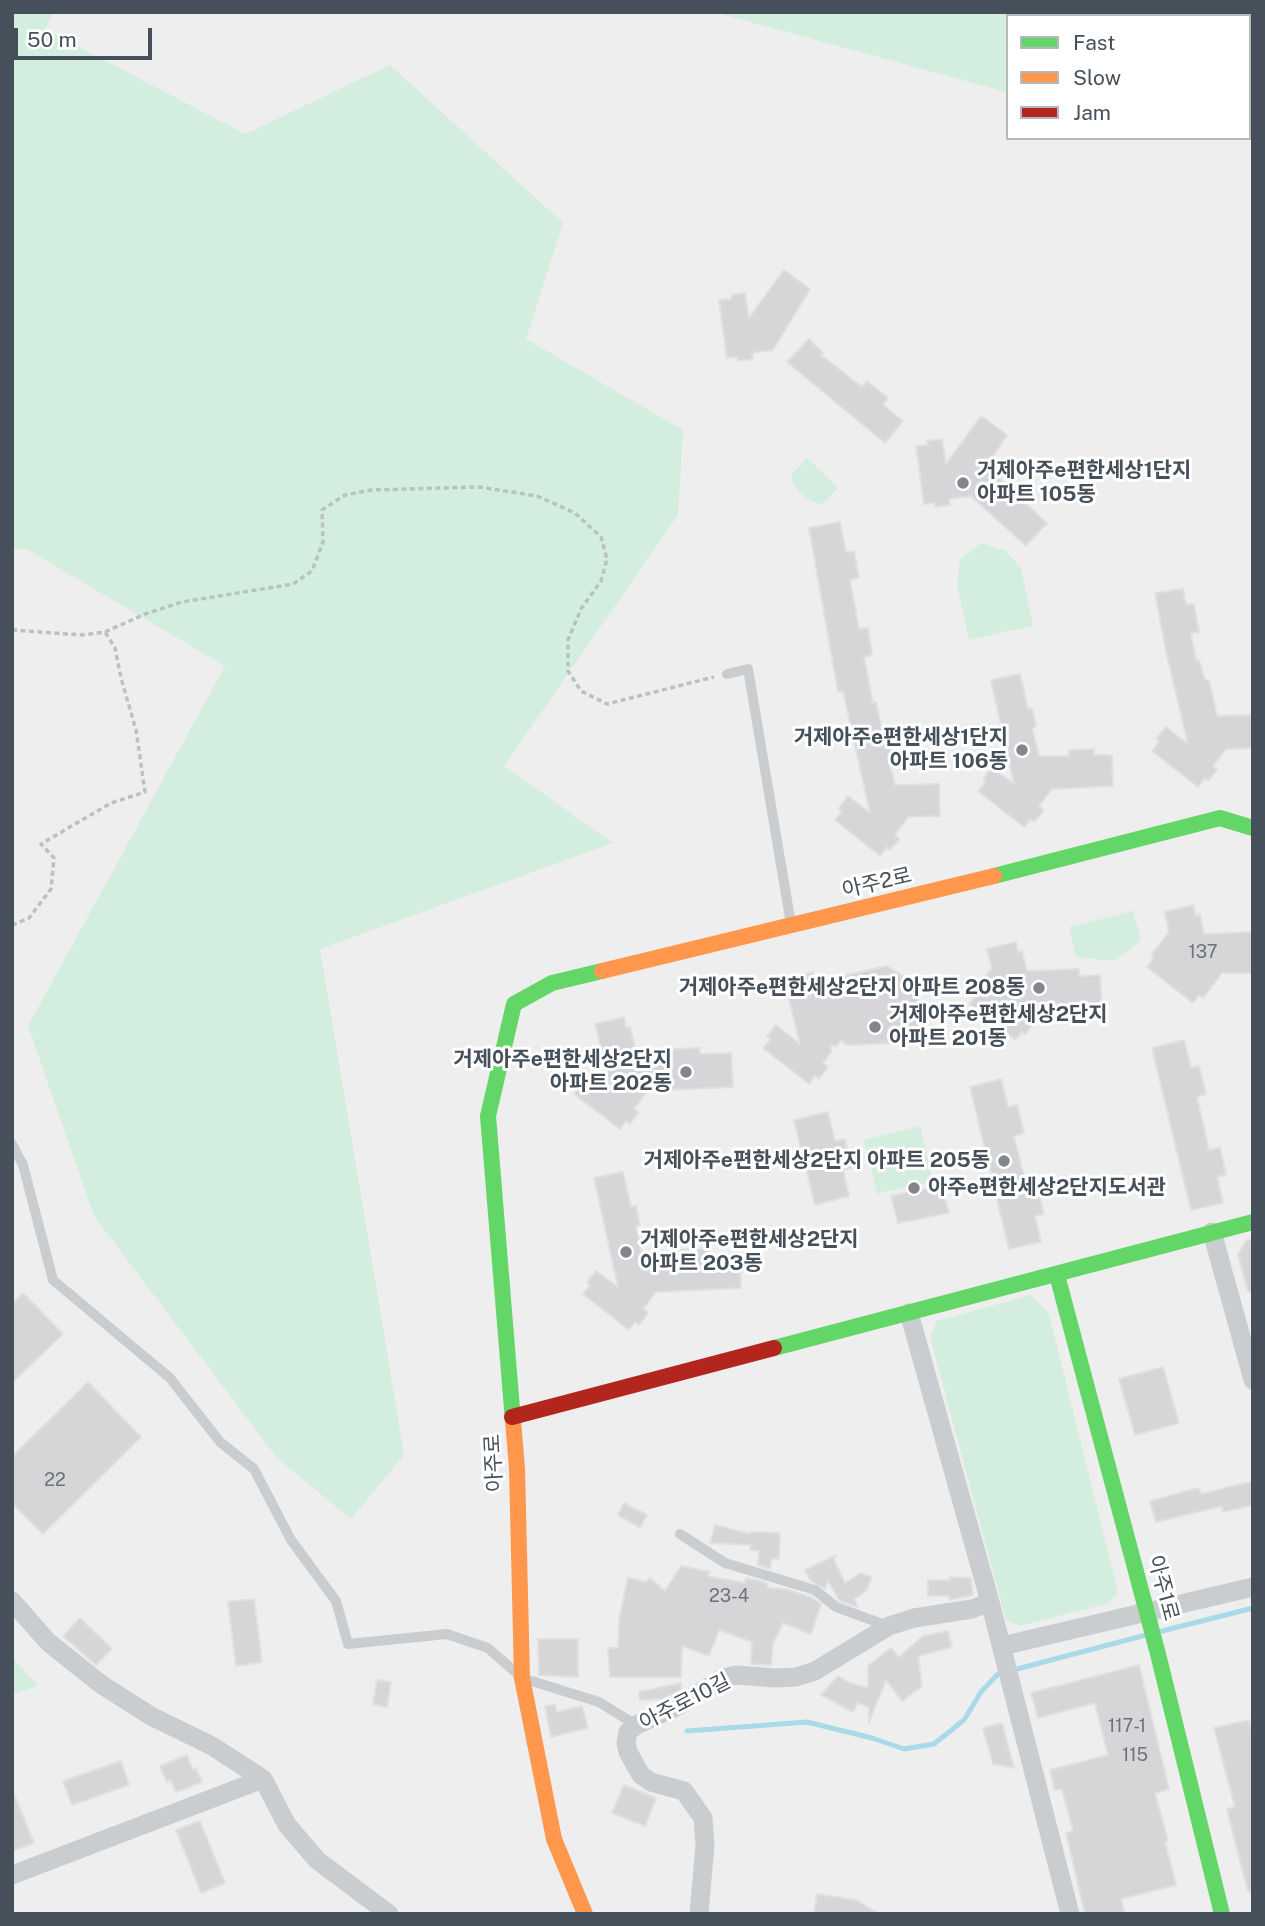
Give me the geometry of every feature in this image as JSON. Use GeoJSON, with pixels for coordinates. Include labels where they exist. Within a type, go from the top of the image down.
{"type":"FeatureCollection","features":[{"type":"Feature","properties":{"kind":"main road","name":"아주2로"},"geometry":{"type":"LineString","coordinates":[[514,1004],[552,983],[943,889],[1220,818],[1253,828]]}},
{"type":"Feature","properties":{"kind":"main road","name":"아주로"},"geometry":{"type":"LineString","coordinates":[[514,1004],[488,1116],[517,1468],[522,1678],[554,1839],[585,1914]]}},
{"type":"Feature","properties":{"kind":"main road"},"geometry":{"type":"LineString","coordinates":[[512,1417],[1253,1222]]}},
{"type":"Feature","properties":{"kind":"main road","name":"아주1로"},"geometry":{"type":"LineString","coordinates":[[1057,1275],[1148,1613],[1222,1914]]}},
{"type":"Feature","properties":{"kind":"street"},"geometry":{"type":"LineString","coordinates":[[1212,1233],[1253,1380]]}},
{"type":"Feature","properties":{"kind":"street"},"geometry":{"type":"LineString","coordinates":[[909,1314],[1002,1646],[1070,1914]]}},
{"type":"Feature","properties":{"kind":"street"},"geometry":{"type":"LineString","coordinates":[[1002,1646],[1253,1587]]}},
{"type":"Feature","properties":{"kind":"street"},"geometry":{"type":"LineString","coordinates":[[12,1601],[48,1642],[102,1685],[151,1716],[212,1746],[263,1779],[287,1825],[310,1852],[388,1914]]}},
{"type":"Feature","properties":{"kind":"street","name":"아주로10길"},"geometry":{"type":"LineString","coordinates":[[699,1914],[705,1845],[704,1818],[684,1791],[651,1782],[641,1775],[626,1743],[628,1732],[636,1725],[678,1706],[723,1678],[736,1675],[796,1677],[815,1671],[888,1626],[914,1618],[972,1609],[990,1602]]}},
{"type":"Feature","properties":{"kind":"street"},"geometry":{"type":"LineString","coordinates":[[12,1875],[263,1779]]}},
{"type":"Feature","properties":{"kind":"lane"},"geometry":{"type":"LineString","coordinates":[[727,674],[748,669],[791,924]]}},
{"type":"Feature","properties":{"kind":"lane"},"geometry":{"type":"LineString","coordinates":[[12,1144],[23,1165],[53,1280],[170,1378],[220,1442],[254,1469],[291,1540],[336,1601],[348,1644],[447,1634],[488,1648],[522,1678],[599,1702],[636,1725]]}},
{"type":"Feature","properties":{"kind":"lane"},"geometry":{"type":"LineString","coordinates":[[680,1534],[725,1563],[814,1590],[836,1607],[888,1626]]}},
{"type":"Feature","properties":{"kind":"path"},"geometry":{"type":"LineString","coordinates":[[12,629],[82,635],[105,632],[182,601],[293,584],[312,571],[320,552],[323,542],[321,510],[345,495],[371,490],[480,487],[537,496],[575,513],[601,537],[607,559],[601,581],[581,609],[568,640],[568,671],[581,691],[607,705],[727,674]]}},
{"type":"Feature","properties":{"kind":"path"},"geometry":{"type":"LineString","coordinates":[[12,925],[29,918],[51,889],[54,858],[41,844],[111,803],[145,792],[136,730],[115,648],[105,632]]}},
{"type":"Feature","properties":{"kind":"green space"},"geometry":{"type":"Polygon","coordinates":[[[12,12],[54,12],[45,29],[245,134],[390,65],[563,223],[526,339],[683,430],[678,515],[504,766],[613,843],[320,949],[404,1455],[351,1519],[277,1458],[94,1216],[28,1026],[225,666],[28,550],[12,549],[12,12]]]}},
{"type":"Feature","properties":{"kind":"green space"},"geometry":{"type":"Polygon","coordinates":[[[714,12],[1032,12],[1006,14],[1006,92],[714,12]]]}},
{"type":"Feature","properties":{"kind":"green space"},"geometry":{"type":"Polygon","coordinates":[[[807,458],[838,488],[823,504],[806,498],[798,491],[793,481],[791,475],[807,458]]]}},
{"type":"Feature","properties":{"kind":"green space"},"geometry":{"type":"Polygon","coordinates":[[[981,543],[1006,551],[1021,568],[1033,626],[969,640],[957,585],[960,559],[981,543]]]}},
{"type":"Feature","properties":{"kind":"green space"},"geometry":{"type":"Polygon","coordinates":[[[1133,911],[1141,940],[1115,961],[1076,957],[1069,927],[1133,911]]]}},
{"type":"Feature","properties":{"kind":"green space"},"geometry":{"type":"Polygon","coordinates":[[[920,1126],[933,1181],[877,1194],[864,1140],[920,1126]]]}},
{"type":"Feature","properties":{"kind":"green space"},"geometry":{"type":"Polygon","coordinates":[[[1031,1295],[1049,1314],[1118,1592],[1109,1603],[1019,1626],[1006,1620],[930,1337],[937,1321],[1031,1295]]]}},
{"type":"Feature","properties":{"kind":"green space"},"geometry":{"type":"Polygon","coordinates":[[[12,1657],[38,1686],[12,1694],[12,1657]]]}},
{"type":"Feature","properties":{"kind":"building"},"geometry":{"type":"Polygon","coordinates":[[[784,270],[810,289],[773,350],[752,353],[753,359],[738,361],[738,357],[727,358],[719,300],[731,299],[731,295],[745,293],[749,318],[784,270]]]}},
{"type":"Feature","properties":{"kind":"building"},"geometry":{"type":"Polygon","coordinates":[[[809,339],[823,353],[821,355],[862,387],[867,381],[888,398],[883,405],[903,421],[885,443],[787,362],[809,339]]]}},
{"type":"Feature","properties":{"kind":"building","name":"거제아주e편한세상1단지 아파트 105동"},"geometry":{"type":"Polygon","coordinates":[[[981,416],[1007,435],[987,466],[1006,485],[1010,481],[1028,497],[1024,502],[1047,523],[1026,546],[971,496],[949,499],[950,505],[935,507],[935,503],[924,504],[916,446],[928,445],[927,441],[942,439],[946,464],[981,416]]]}},
{"type":"Feature","properties":{"kind":"building"},"geometry":{"type":"Polygon","coordinates":[[[840,522],[846,552],[854,551],[859,578],[850,580],[859,629],[868,628],[872,655],[864,657],[873,703],[876,702],[884,738],[888,737],[892,755],[888,756],[895,785],[939,784],[940,816],[908,817],[895,835],[900,839],[890,850],[887,847],[880,856],[835,820],[842,811],[839,808],[848,796],[870,813],[843,691],[838,692],[809,528],[840,522]]]}},
{"type":"Feature","properties":{"kind":"building"},"geometry":{"type":"Polygon","coordinates":[[[1183,589],[1186,605],[1194,604],[1199,632],[1191,633],[1196,661],[1199,660],[1205,680],[1209,680],[1217,716],[1253,715],[1253,748],[1226,749],[1213,766],[1217,770],[1208,781],[1205,778],[1198,787],[1152,751],[1160,741],[1156,739],[1166,727],[1188,744],[1155,593],[1183,589]]]}},
{"type":"Feature","properties":{"kind":"building","name":"거제아주e편한세상1단지 아파트 106동"},"geometry":{"type":"Polygon","coordinates":[[[1020,674],[1028,709],[1032,708],[1036,726],[1032,728],[1039,756],[1069,756],[1069,750],[1094,749],[1094,755],[1112,755],[1113,786],[1052,789],[1039,806],[1044,810],[1034,822],[1031,819],[1024,827],[978,791],[986,782],[983,779],[992,768],[1014,784],[991,680],[1020,674]]]}},
{"type":"Feature","properties":{"kind":"building"},"geometry":{"type":"Polygon","coordinates":[[[1193,905],[1196,916],[1200,914],[1204,934],[1253,932],[1253,973],[1222,973],[1203,998],[1199,995],[1193,1003],[1147,967],[1154,958],[1151,955],[1169,932],[1165,912],[1193,905]]]}},
{"type":"Feature","properties":{"kind":"building","name":"거제아주e편한세상2단지 아파트 208동"},"geometry":{"type":"Polygon","coordinates":[[[1016,942],[1018,952],[1022,951],[1027,971],[1079,969],[1079,976],[1100,975],[1102,1009],[1045,1010],[1025,1034],[1022,1032],[1015,1040],[969,1004],[977,995],[974,992],[992,968],[987,949],[1016,942]]]}},
{"type":"Feature","properties":{"kind":"building","name":"거제아주e편한세상2단지 아파트 201동"},"geometry":{"type":"Polygon","coordinates":[[[887,966],[914,983],[920,1008],[922,1042],[847,1045],[841,1040],[837,1046],[831,1046],[831,1052],[823,1063],[828,1067],[819,1079],[815,1076],[809,1084],[763,1048],[771,1039],[767,1036],[776,1025],[800,1044],[784,978],[813,972],[815,982],[887,966]]]}},
{"type":"Feature","properties":{"kind":"building","name":"거제아주e편한세상2단지 아파트 202동"},"geometry":{"type":"Polygon","coordinates":[[[624,1017],[626,1027],[630,1027],[638,1059],[671,1058],[671,1049],[700,1048],[700,1054],[731,1053],[733,1087],[647,1091],[634,1109],[639,1112],[630,1124],[626,1121],[620,1129],[574,1094],[581,1084],[578,1082],[587,1070],[611,1089],[595,1024],[624,1017]]]}},
{"type":"Feature","properties":{"kind":"building"},"geometry":{"type":"Polygon","coordinates":[[[1184,1040],[1191,1068],[1199,1066],[1206,1094],[1197,1097],[1209,1150],[1220,1147],[1226,1175],[1217,1177],[1223,1203],[1191,1210],[1152,1048],[1184,1040]]]}},
{"type":"Feature","properties":{"kind":"building","name":"거제아주e편한세상2단지 아파트 205동"},"geometry":{"type":"Polygon","coordinates":[[[1001,1079],[1008,1107],[1017,1105],[1024,1133],[1014,1136],[1027,1189],[1037,1186],[1044,1214],[1035,1216],[1041,1242],[1009,1249],[970,1087],[1001,1079]]]}},
{"type":"Feature","properties":{"kind":"building"},"geometry":{"type":"Polygon","coordinates":[[[828,1112],[835,1141],[845,1139],[852,1168],[843,1170],[849,1196],[815,1205],[794,1120],[828,1112]]]}},
{"type":"Feature","properties":{"kind":"building","name":"거제아주e편한세상2단지 아파트 203동"},"geometry":{"type":"Polygon","coordinates":[[[623,1172],[631,1207],[636,1206],[640,1225],[636,1226],[643,1260],[680,1258],[679,1250],[708,1248],[709,1255],[740,1254],[741,1288],[656,1292],[643,1309],[648,1313],[639,1325],[635,1322],[629,1330],[583,1294],[590,1285],[587,1282],[596,1271],[618,1287],[594,1178],[623,1172]]]}},
{"type":"Feature","properties":{"kind":"building"},"geometry":{"type":"Polygon","coordinates":[[[941,1185],[949,1213],[898,1223],[891,1196],[941,1185]]]}},
{"type":"Feature","properties":{"kind":"building"},"geometry":{"type":"Polygon","coordinates":[[[1253,1239],[1253,1292],[1248,1292],[1238,1255],[1246,1241],[1253,1239]]]}},
{"type":"Feature","properties":{"kind":"building"},"geometry":{"type":"Polygon","coordinates":[[[23,1293],[63,1334],[12,1383],[12,1304],[23,1293]]]}},
{"type":"Feature","properties":{"kind":"building"},"geometry":{"type":"Polygon","coordinates":[[[1163,1367],[1179,1423],[1135,1435],[1119,1379],[1163,1367]]]}},
{"type":"Feature","properties":{"kind":"building"},"geometry":{"type":"Polygon","coordinates":[[[88,1382],[141,1437],[43,1534],[12,1503],[12,1457],[88,1382]]]}},
{"type":"Feature","properties":{"kind":"building"},"geometry":{"type":"Polygon","coordinates":[[[1253,1481],[1253,1505],[1223,1512],[1222,1506],[1156,1522],[1150,1501],[1199,1488],[1201,1494],[1253,1481]]]}},
{"type":"Feature","properties":{"kind":"building"},"geometry":{"type":"Polygon","coordinates":[[[624,1503],[647,1515],[640,1528],[618,1515],[624,1503]]]}},
{"type":"Feature","properties":{"kind":"building"},"geometry":{"type":"Polygon","coordinates":[[[715,1525],[751,1534],[780,1533],[779,1559],[772,1558],[770,1569],[758,1565],[759,1551],[750,1550],[751,1545],[710,1543],[715,1525]]]}},
{"type":"Feature","properties":{"kind":"building"},"geometry":{"type":"Polygon","coordinates":[[[836,1555],[834,1560],[845,1583],[861,1573],[872,1577],[866,1591],[854,1599],[858,1607],[840,1601],[828,1581],[825,1589],[811,1581],[805,1570],[836,1555]]]}},
{"type":"Feature","properties":{"kind":"building"},"geometry":{"type":"Polygon","coordinates":[[[681,1566],[710,1572],[707,1576],[745,1583],[746,1579],[757,1580],[768,1584],[767,1588],[785,1589],[811,1597],[821,1604],[811,1634],[783,1623],[773,1643],[771,1665],[751,1664],[752,1642],[719,1630],[709,1656],[682,1646],[681,1677],[610,1677],[608,1648],[618,1648],[619,1620],[628,1578],[646,1582],[650,1578],[665,1591],[681,1566]]]}},
{"type":"Feature","properties":{"kind":"building"},"geometry":{"type":"Polygon","coordinates":[[[950,1577],[971,1578],[973,1595],[949,1600],[949,1596],[928,1596],[928,1580],[950,1580],[950,1577]]]}},
{"type":"Feature","properties":{"kind":"building"},"geometry":{"type":"Polygon","coordinates":[[[254,1599],[262,1662],[236,1666],[228,1602],[254,1599]]]}},
{"type":"Feature","properties":{"kind":"building"},"geometry":{"type":"Polygon","coordinates":[[[80,1618],[112,1649],[96,1665],[63,1636],[80,1618]]]}},
{"type":"Feature","properties":{"kind":"building"},"geometry":{"type":"Polygon","coordinates":[[[948,1631],[952,1647],[918,1656],[922,1686],[902,1701],[886,1680],[869,1722],[869,1707],[857,1703],[853,1712],[821,1695],[838,1676],[868,1688],[868,1666],[891,1648],[899,1657],[923,1636],[948,1631]]]}},
{"type":"Feature","properties":{"kind":"building"},"geometry":{"type":"Polygon","coordinates":[[[538,1639],[578,1639],[578,1677],[539,1675],[538,1639]]]}},
{"type":"Feature","properties":{"kind":"building"},"geometry":{"type":"Polygon","coordinates":[[[1139,1665],[1169,1789],[1155,1793],[1176,1885],[1121,1899],[1125,1914],[1085,1914],[1066,1833],[1073,1831],[1062,1789],[1055,1790],[1050,1770],[1108,1755],[1095,1703],[1038,1718],[1031,1693],[1139,1665]]]}},
{"type":"Feature","properties":{"kind":"building"},"geometry":{"type":"Polygon","coordinates":[[[377,1680],[391,1682],[387,1707],[373,1704],[377,1680]]]}},
{"type":"Feature","properties":{"kind":"building"},"geometry":{"type":"Polygon","coordinates":[[[681,1683],[681,1690],[664,1699],[640,1700],[639,1692],[681,1683]]]}},
{"type":"Feature","properties":{"kind":"building"},"geometry":{"type":"Polygon","coordinates":[[[555,1704],[557,1712],[582,1706],[588,1728],[551,1737],[545,1706],[555,1704]]]}},
{"type":"Feature","properties":{"kind":"building"},"geometry":{"type":"Polygon","coordinates":[[[1249,1720],[1253,1736],[1253,1891],[1248,1892],[1227,1809],[1235,1807],[1214,1728],[1249,1720]]]}},
{"type":"Feature","properties":{"kind":"building"},"geometry":{"type":"Polygon","coordinates":[[[1002,1723],[1014,1768],[993,1764],[983,1728],[1002,1723]]]}},
{"type":"Feature","properties":{"kind":"building"},"geometry":{"type":"Polygon","coordinates":[[[187,1755],[202,1782],[176,1792],[171,1780],[167,1782],[160,1766],[187,1755]]]}},
{"type":"Feature","properties":{"kind":"building"},"geometry":{"type":"Polygon","coordinates":[[[121,1761],[129,1785],[72,1805],[63,1781],[121,1761]]]}},
{"type":"Feature","properties":{"kind":"building"},"geometry":{"type":"Polygon","coordinates":[[[624,1785],[656,1798],[645,1826],[612,1813],[624,1785]]]}},
{"type":"Feature","properties":{"kind":"building"},"geometry":{"type":"Polygon","coordinates":[[[12,1789],[34,1843],[12,1851],[12,1789]]]}},
{"type":"Feature","properties":{"kind":"building"},"geometry":{"type":"Polygon","coordinates":[[[200,1821],[225,1883],[201,1893],[176,1830],[200,1821]]]}},
{"type":"Feature","properties":{"kind":"building"},"geometry":{"type":"Polygon","coordinates":[[[817,1894],[856,1900],[879,1914],[814,1914],[817,1894]]]}},
{"type":"Feature","properties":{"kind":"waterway"},"geometry":{"type":"LineString","coordinates":[[1162,1631],[1253,1608]]}},
{"type":"Feature","properties":{"kind":"waterway"},"geometry":{"type":"LineString","coordinates":[[687,1731],[807,1722],[904,1749],[934,1744],[964,1720],[981,1692],[998,1674],[1146,1635]]}},
{"type":"Feature","properties":{"kind":"traffic: fast"},"geometry":{"type":"LineString","coordinates":[[994,876],[1220,818],[1253,828]]}},
{"type":"Feature","properties":{"kind":"traffic: fast"},"geometry":{"type":"LineString","coordinates":[[513,1421],[488,1116],[514,1004],[552,983],[602,971]]}},
{"type":"Feature","properties":{"kind":"traffic: fast"},"geometry":{"type":"LineString","coordinates":[[774,1348],[1253,1222]]}},
{"type":"Feature","properties":{"kind":"traffic: fast"},"geometry":{"type":"LineString","coordinates":[[1057,1275],[1158,1654],[1222,1914]]}},
{"type":"Feature","properties":{"kind":"traffic: slow"},"geometry":{"type":"LineString","coordinates":[[602,971],[994,876]]}},
{"type":"Feature","properties":{"kind":"traffic: slow"},"geometry":{"type":"LineString","coordinates":[[513,1421],[517,1468],[522,1678],[554,1839],[585,1914]]}},
{"type":"Feature","properties":{"kind":"traffic: jam"},"geometry":{"type":"LineString","coordinates":[[512,1417],[774,1348]]}},
{"type":"Feature","properties":{"kind":"place","name":"거제아주e편한세상1단지 아파트 105동"},"geometry":{"type":"Point","coordinates":[963,483]}},
{"type":"Feature","properties":{"kind":"place","name":"거제아주e편한세상1단지 아파트 106동"},"geometry":{"type":"Point","coordinates":[1022,750]}},
{"type":"Feature","properties":{"kind":"place","name":"거제아주e편한세상2단지 아파트 208동"},"geometry":{"type":"Point","coordinates":[1039,988]}},
{"type":"Feature","properties":{"kind":"place","name":"거제아주e편한세상2단지 아파트 201동"},"geometry":{"type":"Point","coordinates":[875,1027]}},
{"type":"Feature","properties":{"kind":"place","name":"거제아주e편한세상2단지 아파트 202동"},"geometry":{"type":"Point","coordinates":[686,1072]}},
{"type":"Feature","properties":{"kind":"place","name":"거제아주e편한세상2단지 아파트 205동"},"geometry":{"type":"Point","coordinates":[1004,1161]}},
{"type":"Feature","properties":{"kind":"place","name":"아주e편한세상2단지도서관"},"geometry":{"type":"Point","coordinates":[914,1188]}},
{"type":"Feature","properties":{"kind":"place","name":"거제아주e편한세상2단지 아파트 203동"},"geometry":{"type":"Point","coordinates":[626,1252]}}]}
